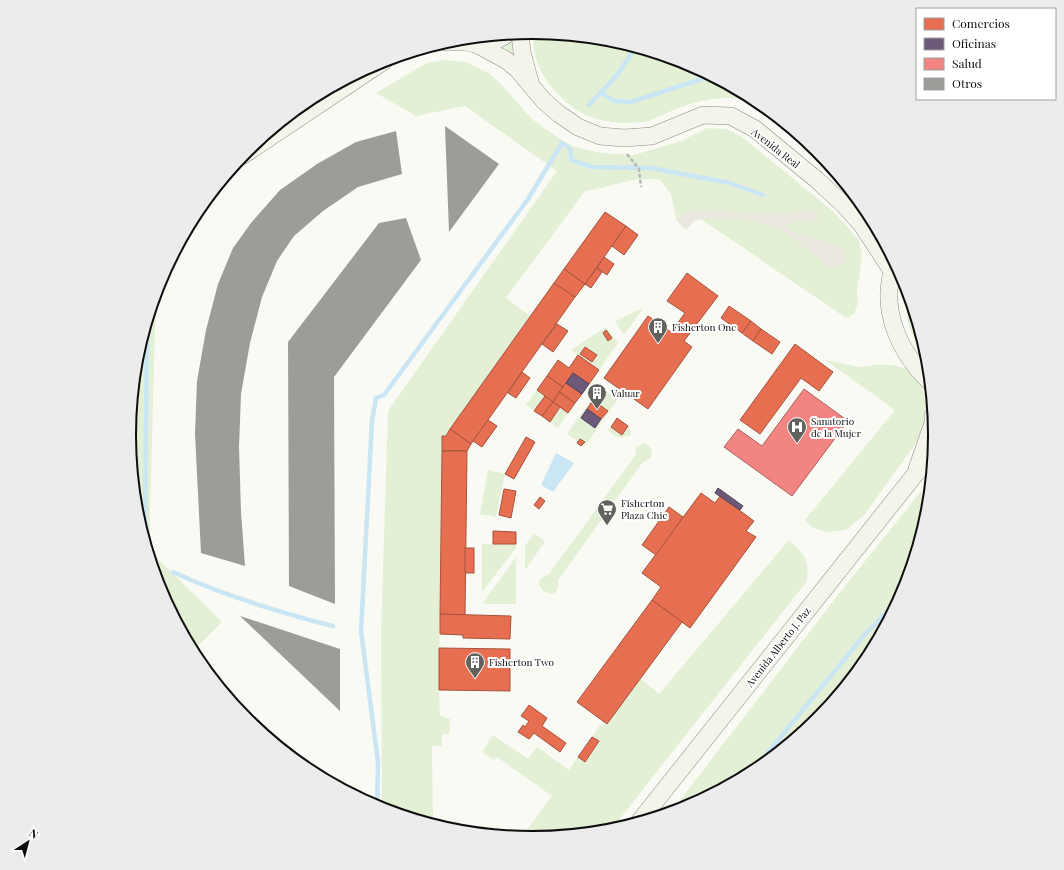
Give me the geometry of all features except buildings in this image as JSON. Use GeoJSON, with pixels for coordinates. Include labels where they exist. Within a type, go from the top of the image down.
{"type":"FeatureCollection","features":[{"type":"Feature","properties":{"kind":"main road","name":"Avenida Real"},"geometry":{"type":"LineString","coordinates":[[521,39],[522,52],[532,86]]}},
{"type":"Feature","properties":{"kind":"main road"},"geometry":{"type":"LineString","coordinates":[[476,43],[489,44],[497,41]]}},
{"type":"Feature","properties":{"kind":"main road","name":"Avenida Real"},"geometry":{"type":"LineString","coordinates":[[472,44],[506,60],[532,86],[544,101],[559,114],[578,127],[600,136],[624,138],[652,136],[703,115],[731,116],[755,129],[824,186],[862,225],[883,253]]}},
{"type":"Feature","properties":{"kind":"main road"},"geometry":{"type":"LineString","coordinates":[[274,135],[351,83]]}},
{"type":"Feature","properties":{"kind":"main road","name":"Avenida Real"},"geometry":{"type":"LineString","coordinates":[[824,186],[847,196]]}},
{"type":"Feature","properties":{"kind":"main road"},"geometry":{"type":"LineString","coordinates":[[893,272],[889,292],[890,314],[896,334],[905,353],[916,369],[924,376]]}},
{"type":"Feature","properties":{"kind":"main road","name":"Avenida Alberto J. Paz"},"geometry":{"type":"LineString","coordinates":[[916,472],[928,438]]}},
{"type":"Feature","properties":{"kind":"main road","name":"Avenida Alberto J. Paz"},"geometry":{"type":"LineString","coordinates":[[645,815],[916,472],[927,462]]}},
{"type":"Feature","properties":{"kind":"path"},"geometry":{"type":"LineString","coordinates":[[625,152],[639,169],[641,187]]}},
{"type":"Feature","properties":{"kind":"green space"},"geometry":{"type":"Polygon","coordinates":[[[533,39],[584,42],[634,52],[684,69],[741,99],[719,98],[699,102],[645,122],[616,123],[599,120],[575,109],[554,90],[543,75],[537,60],[533,39]]]}},
{"type":"Feature","properties":{"kind":"green space"},"geometry":{"type":"Polygon","coordinates":[[[514,40],[518,64],[502,50],[514,40]]]}},
{"type":"Feature","properties":{"kind":"green space"},"geometry":{"type":"Polygon","coordinates":[[[445,60],[466,62],[487,72],[499,82],[532,119],[574,147],[602,153],[634,155],[681,141],[707,128],[726,129],[741,136],[834,212],[859,240],[862,257],[857,291],[858,303],[854,314],[846,318],[701,219],[695,220],[686,230],[676,220],[671,194],[660,180],[632,180],[585,191],[506,298],[530,316],[446,436],[442,437],[439,690],[440,716],[450,719],[449,734],[442,734],[442,746],[432,746],[433,819],[382,802],[381,634],[388,411],[557,171],[465,106],[416,116],[376,93],[427,63],[445,60]]]}},
{"type":"Feature","properties":{"kind":"green space"},"geometry":{"type":"Polygon","coordinates":[[[905,302],[917,344],[908,324],[905,302]]]}},
{"type":"Feature","properties":{"kind":"green space"},"geometry":{"type":"Polygon","coordinates":[[[644,307],[624,335],[615,321],[644,307]]]}},
{"type":"Feature","properties":{"kind":"green space"},"geometry":{"type":"Polygon","coordinates":[[[155,313],[149,538],[139,487],[136,435],[139,383],[149,333],[155,313]]]}},
{"type":"Feature","properties":{"kind":"green space"},"geometry":{"type":"Polygon","coordinates":[[[606,327],[618,343],[599,370],[571,350],[606,327]]]}},
{"type":"Feature","properties":{"kind":"green space"},"geometry":{"type":"Polygon","coordinates":[[[825,360],[859,367],[892,365],[908,369],[919,382],[926,398],[927,404],[925,421],[916,443],[865,514],[846,530],[826,532],[811,527],[805,520],[895,410],[825,360]]]}},
{"type":"Feature","properties":{"kind":"green space"},"geometry":{"type":"Polygon","coordinates":[[[600,387],[618,399],[585,446],[567,434],[600,387]]]}},
{"type":"Feature","properties":{"kind":"green space"},"geometry":{"type":"Polygon","coordinates":[[[537,390],[545,396],[534,411],[526,405],[537,390]]]}},
{"type":"Feature","properties":{"kind":"green space"},"geometry":{"type":"Polygon","coordinates":[[[560,407],[568,413],[558,428],[550,422],[560,407]]]}},
{"type":"Feature","properties":{"kind":"green space"},"geometry":{"type":"Polygon","coordinates":[[[628,426],[631,435],[619,438],[608,431],[611,427],[622,435],[628,426]]]}},
{"type":"Feature","properties":{"kind":"green space"},"geometry":{"type":"Polygon","coordinates":[[[645,443],[652,449],[651,458],[643,462],[558,580],[558,588],[555,593],[545,592],[539,583],[542,578],[549,574],[635,456],[636,447],[645,443]]]}},
{"type":"Feature","properties":{"kind":"green space"},"geometry":{"type":"Polygon","coordinates":[[[488,470],[505,474],[496,517],[480,514],[488,470]]]}},
{"type":"Feature","properties":{"kind":"green space"},"geometry":{"type":"Polygon","coordinates":[[[925,486],[915,537],[898,587],[875,633],[846,676],[812,715],[773,749],[730,778],[678,803],[841,591],[925,486]]]}},
{"type":"Feature","properties":{"kind":"green space"},"geometry":{"type":"Polygon","coordinates":[[[534,533],[545,542],[525,570],[525,546],[534,533]]]}},
{"type":"Feature","properties":{"kind":"green space"},"geometry":{"type":"Polygon","coordinates":[[[789,540],[805,558],[807,567],[807,581],[618,821],[584,828],[527,831],[552,796],[497,757],[494,760],[482,752],[493,735],[528,759],[537,747],[569,770],[578,757],[585,762],[599,741],[592,737],[600,725],[607,724],[640,678],[659,694],[789,540]]]}},
{"type":"Feature","properties":{"kind":"green space"},"geometry":{"type":"Polygon","coordinates":[[[482,544],[516,544],[516,548],[482,592],[482,544]]]}},
{"type":"Feature","properties":{"kind":"green space"},"geometry":{"type":"Polygon","coordinates":[[[155,556],[222,622],[198,646],[189,633],[166,587],[155,556]]]}},
{"type":"Feature","properties":{"kind":"green space"},"geometry":{"type":"Polygon","coordinates":[[[516,557],[516,604],[482,604],[516,557]]]}},
{"type":"Feature","properties":{"kind":"shaded area"},"geometry":{"type":"Polygon","coordinates":[[[811,208],[820,215],[816,221],[796,220],[787,225],[798,234],[840,246],[844,249],[845,261],[838,268],[828,266],[781,229],[748,220],[701,219],[695,220],[686,230],[676,220],[687,212],[703,210],[760,214],[809,211],[811,208]]]}},
{"type":"Feature","properties":{"kind":"water"},"geometry":{"type":"Polygon","coordinates":[[[556,453],[574,463],[553,492],[541,485],[556,453]]]}},
{"type":"Feature","properties":{"kind":"waterway"},"geometry":{"type":"LineString","coordinates":[[589,105],[617,75],[633,52]]}},
{"type":"Feature","properties":{"kind":"waterway"},"geometry":{"type":"LineString","coordinates":[[602,93],[614,101],[631,102],[704,78]]}},
{"type":"Feature","properties":{"kind":"waterway"},"geometry":{"type":"LineString","coordinates":[[377,800],[378,762],[361,631],[372,421],[376,398],[384,395],[528,199],[562,143],[571,150],[571,160],[592,167],[651,168],[730,183],[763,195]]}},
{"type":"Feature","properties":{"kind":"waterway"},"geometry":{"type":"LineString","coordinates":[[145,518],[147,344]]}},
{"type":"Feature","properties":{"kind":"waterway"},"geometry":{"type":"LineString","coordinates":[[173,572],[212,589],[252,603],[333,626]]}},
{"type":"Feature","properties":{"kind":"waterway"},"geometry":{"type":"LineString","coordinates":[[768,753],[866,633],[885,614]]}},
{"type":"Feature","properties":{"kind":"place","name":"Fisherton One"},"geometry":{"type":"Point","coordinates":[658,344]}},
{"type":"Feature","properties":{"kind":"place","name":"Valuar"},"geometry":{"type":"Point","coordinates":[597,410]}},
{"type":"Feature","properties":{"kind":"place","name":"Sanatorio de la Mujer"},"geometry":{"type":"Point","coordinates":[797,444]}},
{"type":"Feature","properties":{"kind":"place","name":"Fisherton Plaza Chic"},"geometry":{"type":"Point","coordinates":[607,526]}},
{"type":"Feature","properties":{"kind":"place","name":"Fisherton Two"},"geometry":{"type":"Point","coordinates":[475,679]}}]}
